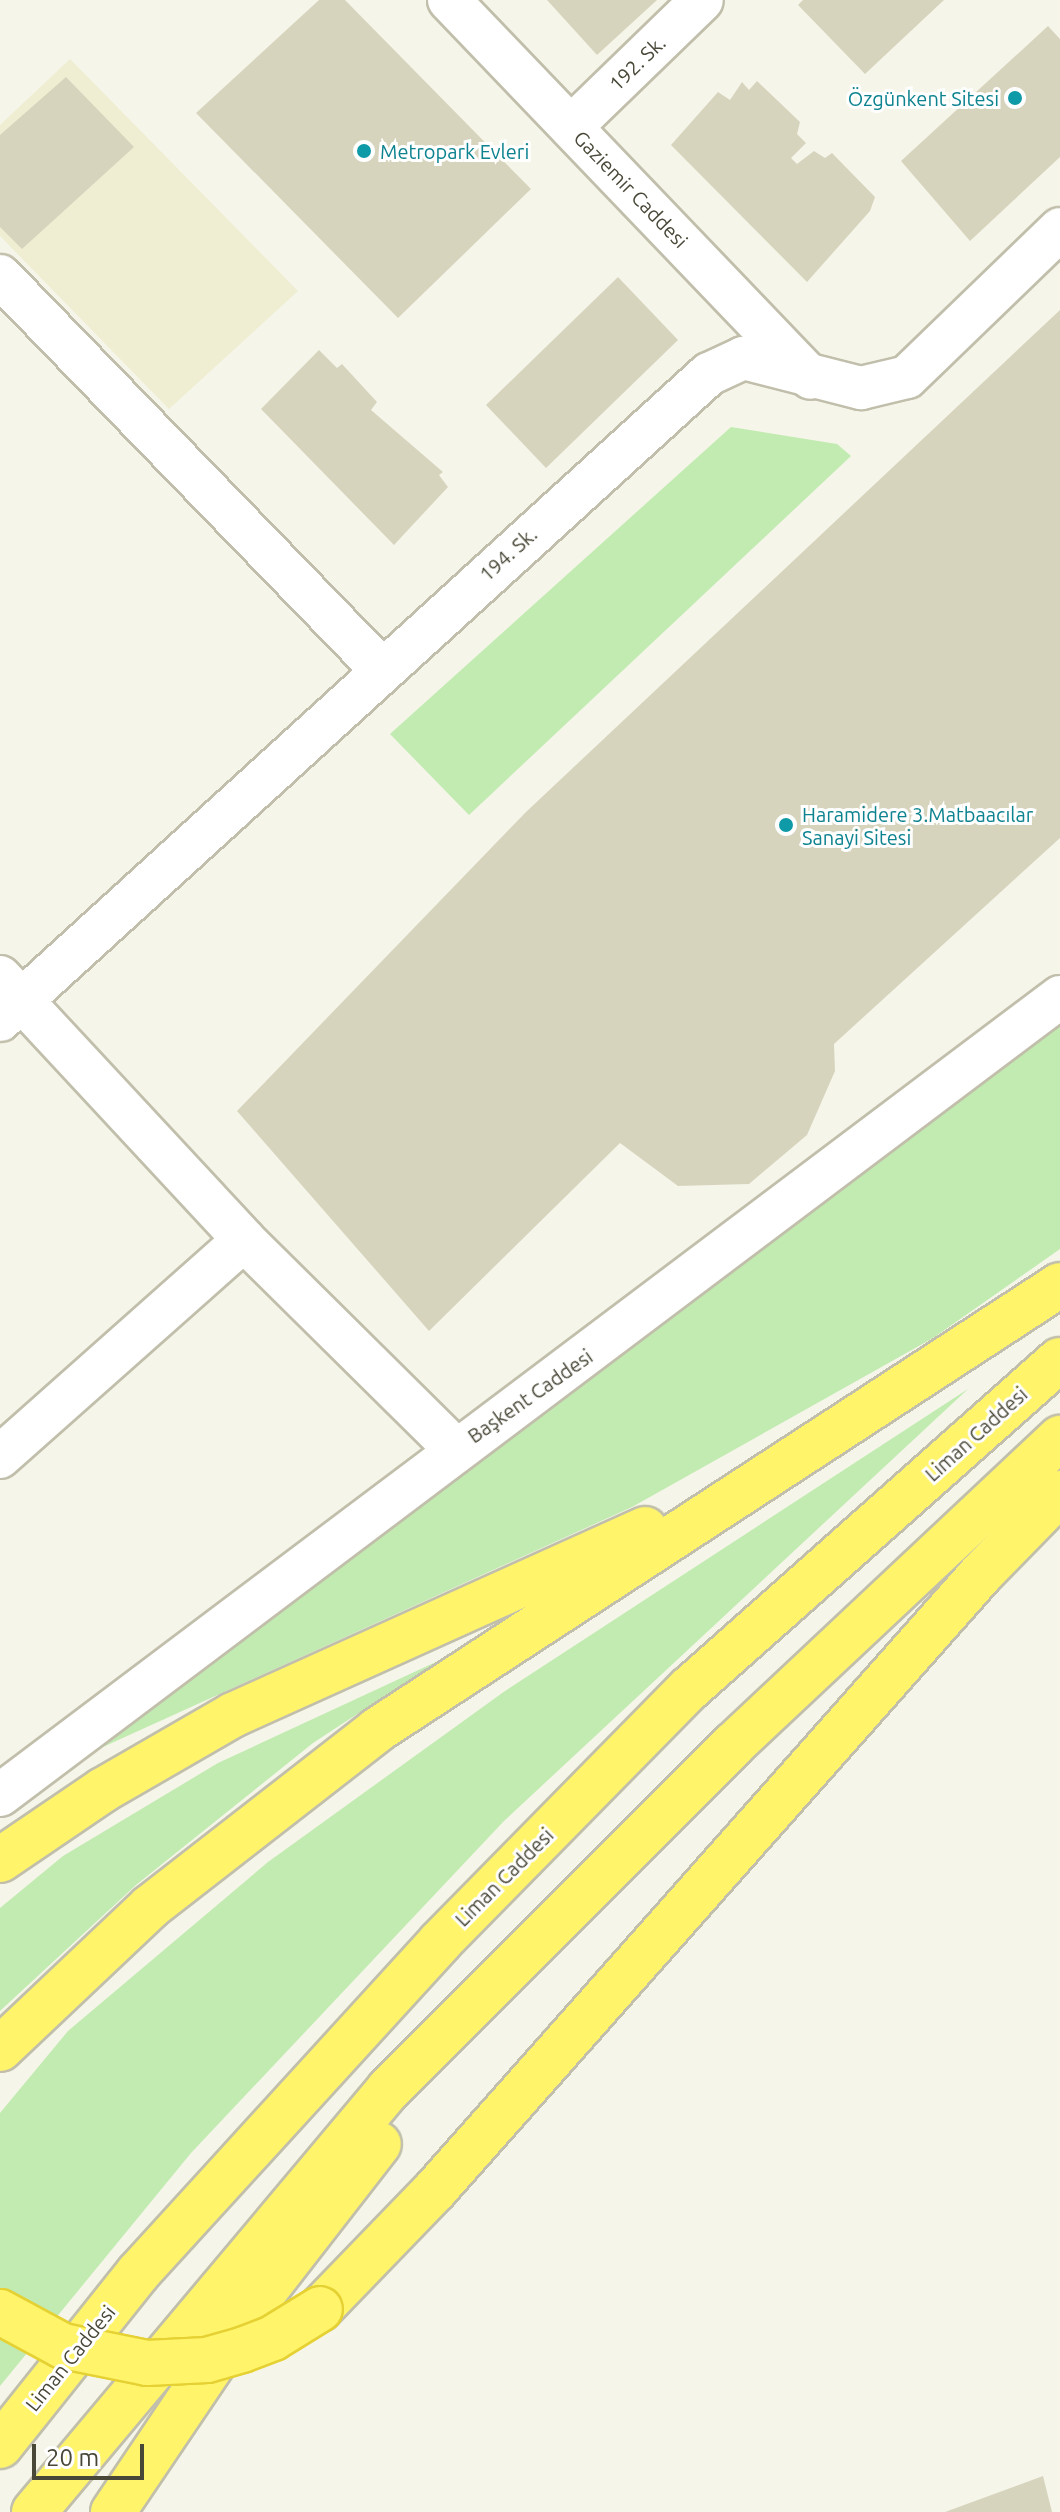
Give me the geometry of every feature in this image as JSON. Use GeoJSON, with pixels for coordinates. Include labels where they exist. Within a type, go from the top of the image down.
{"type":"FeatureCollection","features":[{"type":"Feature","properties":{"kind":"highway"},"geometry":{"type":"LineString","coordinates":[[0,2049],[150,1907],[279,1804],[455,1678],[1060,1285]]}},
{"type":"Feature","properties":{"kind":"highway","name":"Liman Caddesi"},"geometry":{"type":"LineString","coordinates":[[0,2446],[138,2273],[440,1942],[690,1688],[1060,1360]]}},
{"type":"Feature","properties":{"kind":"highway"},"geometry":{"type":"LineString","coordinates":[[34,2512],[389,2089],[745,1734],[1060,1438]]}},
{"type":"Feature","properties":{"kind":"highway"},"geometry":{"type":"LineString","coordinates":[[0,1860],[103,1790],[233,1715],[758,1481]]}},
{"type":"Feature","properties":{"kind":"highway"},"geometry":{"type":"LineString","coordinates":[[0,2312],[63,2346],[147,2363],[207,2360],[242,2350],[273,2338],[320,2309],[435,2190],[980,1575],[1060,1493]]}},
{"type":"Feature","properties":{"kind":"highway"},"geometry":{"type":"LineString","coordinates":[[113,2512],[244,2318],[428,2081],[503,1974]]}},
{"type":"Feature","properties":{"kind":"street","name":"Gaziemir Caddesi"},"geometry":{"type":"LineString","coordinates":[[449,0],[811,378]]}},
{"type":"Feature","properties":{"kind":"street","name":"192. Sk."},"geometry":{"type":"LineString","coordinates":[[571,127],[702,0]]}},
{"type":"Feature","properties":{"kind":"street","name":"194. Sk."},"geometry":{"type":"LineString","coordinates":[[7,999],[709,374],[743,358],[811,378],[861,388],[907,377],[1060,229]]}},
{"type":"Feature","properties":{"kind":"street"},"geometry":{"type":"LineString","coordinates":[[0,276],[381,669]]}},
{"type":"Feature","properties":{"kind":"street","name":"Başkent Caddesi"},"geometry":{"type":"LineString","coordinates":[[0,1795],[354,1532],[455,1449],[641,1317],[1060,997]]}},
{"type":"Feature","properties":{"kind":"street"},"geometry":{"type":"LineString","coordinates":[[7,999],[455,1449]]}},
{"type":"Feature","properties":{"kind":"street"},"geometry":{"type":"LineString","coordinates":[[0,1457],[244,1240]]}},
{"type":"Feature","properties":{"kind":"shaded area"},"geometry":{"type":"Polygon","coordinates":[[[70,59],[298,291],[169,409],[0,236],[0,125],[70,59]]]}},
{"type":"Feature","properties":{"kind":"green space"},"geometry":{"type":"Polygon","coordinates":[[[731,427],[837,444],[851,456],[469,815],[390,734],[731,427]]]}},
{"type":"Feature","properties":{"kind":"green space"},"geometry":{"type":"Polygon","coordinates":[[[1060,1021],[1060,1249],[933,1338],[632,1507],[72,1761],[1060,1021]]]}},
{"type":"Feature","properties":{"kind":"green space"},"geometry":{"type":"Polygon","coordinates":[[[968,1389],[504,1821],[191,2153],[0,2386],[0,2113],[68,2031],[268,1862],[505,1691],[968,1389]]]}},
{"type":"Feature","properties":{"kind":"green space"},"geometry":{"type":"Polygon","coordinates":[[[438,1661],[313,1743],[136,1885],[0,2011],[0,1908],[63,1856],[218,1763],[438,1661]]]}},
{"type":"Feature","properties":{"kind":"building","name":"Metropark Evleri"},"geometry":{"type":"Polygon","coordinates":[[[319,0],[345,0],[531,189],[398,318],[196,113],[319,0]]]}},
{"type":"Feature","properties":{"kind":"building"},"geometry":{"type":"Polygon","coordinates":[[[547,0],[657,0],[597,55],[547,0]]]}},
{"type":"Feature","properties":{"kind":"building","name":"Özgünkent Sitesi"},"geometry":{"type":"Polygon","coordinates":[[[803,0],[944,0],[865,74],[798,5],[803,0]]]}},
{"type":"Feature","properties":{"kind":"building","name":"Özgünkent Sitesi"},"geometry":{"type":"Polygon","coordinates":[[[1048,26],[1060,39],[1060,157],[970,241],[901,161],[1048,26]]]}},
{"type":"Feature","properties":{"kind":"building"},"geometry":{"type":"Polygon","coordinates":[[[66,77],[134,147],[22,249],[0,227],[0,135],[66,77]]]}},
{"type":"Feature","properties":{"kind":"building"},"geometry":{"type":"Polygon","coordinates":[[[757,81],[800,122],[797,134],[806,143],[791,158],[797,164],[814,151],[825,158],[832,153],[875,197],[870,211],[807,282],[671,145],[718,92],[730,100],[742,82],[749,90],[757,81]]]}},
{"type":"Feature","properties":{"kind":"building"},"geometry":{"type":"Polygon","coordinates":[[[618,277],[678,340],[546,468],[486,405],[618,277]]]}},
{"type":"Feature","properties":{"kind":"building","name":"Haramidere 3.Matbaacılar Sanayi Sitesi"},"geometry":{"type":"Polygon","coordinates":[[[1060,310],[1060,838],[834,1044],[835,1071],[807,1135],[749,1184],[678,1186],[620,1143],[429,1331],[237,1111],[526,812],[1060,310]]]}},
{"type":"Feature","properties":{"kind":"building"},"geometry":{"type":"Polygon","coordinates":[[[319,350],[337,368],[342,364],[377,402],[371,410],[443,472],[439,475],[448,487],[394,545],[261,409],[319,350]]]}},
{"type":"Feature","properties":{"kind":"building"},"geometry":{"type":"Polygon","coordinates":[[[1043,2476],[1052,2512],[945,2512],[1043,2476]]]}},
{"type":"Feature","properties":{"kind":"place","name":"Özgünkent Sitesi"},"geometry":{"type":"Point","coordinates":[1015,98]}},
{"type":"Feature","properties":{"kind":"place","name":"Metropark Evleri"},"geometry":{"type":"Point","coordinates":[364,151]}},
{"type":"Feature","properties":{"kind":"place","name":"Haramidere 3.Matbaacılar Sanayi Sitesi"},"geometry":{"type":"Point","coordinates":[786,825]}}]}
